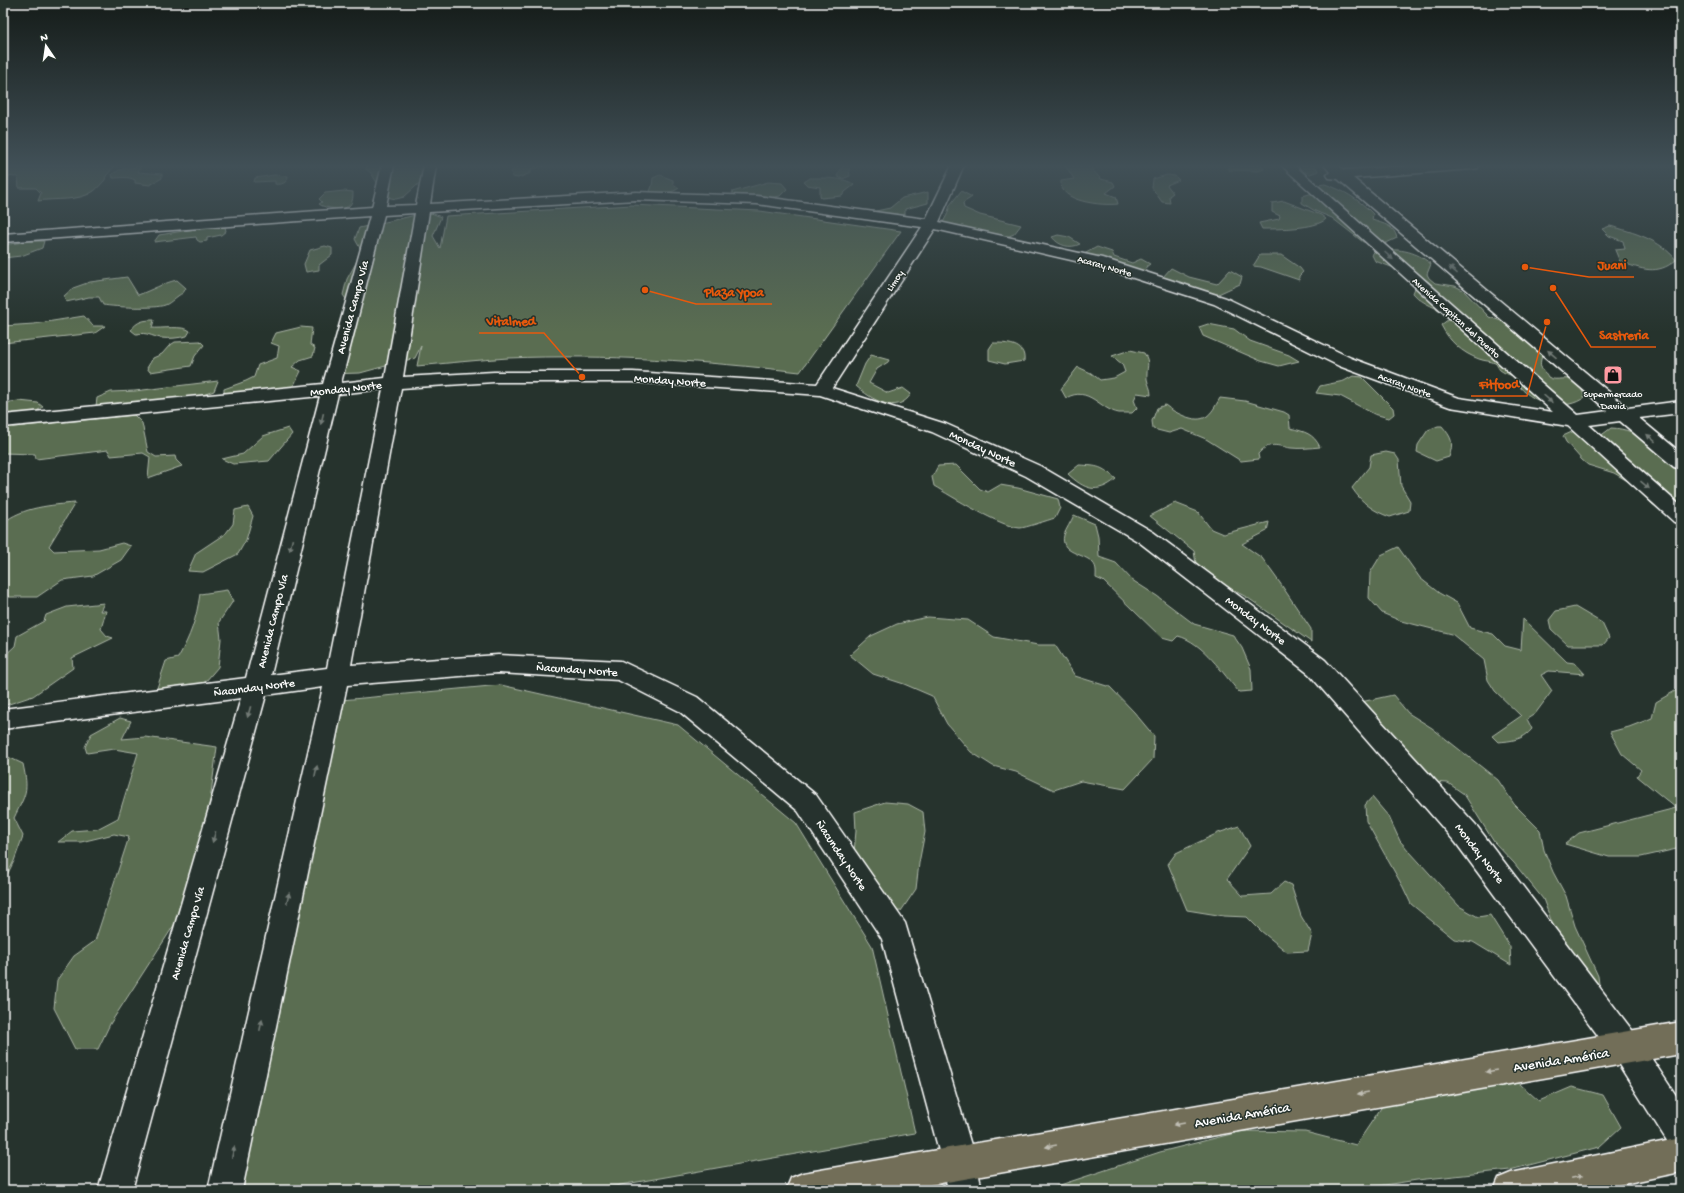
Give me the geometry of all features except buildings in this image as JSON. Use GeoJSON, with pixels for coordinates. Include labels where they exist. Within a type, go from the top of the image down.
{"type":"FeatureCollection","features":[{"type":"Feature","properties":{"kind":"main road","name":"Avenida América"},"geometry":{"type":"LineString","coordinates":[[803,1190],[962,1176],[1681,1038]]}},
{"type":"Feature","properties":{"kind":"main road"},"geometry":{"type":"LineString","coordinates":[[1511,1190],[1681,1155]]}},
{"type":"Feature","properties":{"kind":"street","name":"Acaray Norte"},"geometry":{"type":"LineString","coordinates":[[3,238],[244,221]]}},
{"type":"Feature","properties":{"kind":"street","name":"Avenida Campo Vía"},"geometry":{"type":"LineString","coordinates":[[115,1190],[256,687],[330,390],[375,221]]}},
{"type":"Feature","properties":{"kind":"street"},"geometry":{"type":"LineString","coordinates":[[225,1190],[337,676],[393,384],[422,221]]}},
{"type":"Feature","properties":{"kind":"street","name":"Acaray Norte"},"geometry":{"type":"LineString","coordinates":[[907,221],[931,224],[1098,261],[1220,301],[1345,362],[1456,403],[1572,421],[1681,407]]}},
{"type":"Feature","properties":{"kind":"street","name":"Limoy"},"geometry":{"type":"LineString","coordinates":[[822,390],[933,221]]}},
{"type":"Feature","properties":{"kind":"street","name":"Avenida Capitan del Puerto"},"geometry":{"type":"LineString","coordinates":[[1350,221],[1681,517]]}},
{"type":"Feature","properties":{"kind":"street"},"geometry":{"type":"LineString","coordinates":[[1396,221],[1681,463]]}},
{"type":"Feature","properties":{"kind":"street","name":"Monday Norte"},"geometry":{"type":"LineString","coordinates":[[3,421],[393,384],[494,378],[633,377],[822,390],[939,428],[1033,471],[1146,537],[1317,667],[1466,834],[1627,1048],[1681,1132]]}},
{"type":"Feature","properties":{"kind":"street","name":"Ñacunday Norte"},"geometry":{"type":"LineString","coordinates":[[3,719],[337,676],[498,664],[621,671],[688,704],[807,803],[895,933],[962,1176]]}},
{"type":"Feature","properties":{"kind":"green space"},"geometry":{"type":"Polygon","coordinates":[[[391,221],[439,221],[433,236],[440,248],[445,221],[828,221],[901,231],[800,372],[654,359],[581,357],[508,358],[417,366],[421,346],[415,358],[360,373],[328,374],[349,303],[343,295],[347,279],[362,252],[355,239],[359,228],[391,221]]]}},
{"type":"Feature","properties":{"kind":"green space"},"geometry":{"type":"Polygon","coordinates":[[[873,221],[906,221],[901,223],[873,221]]]}},
{"type":"Feature","properties":{"kind":"green space"},"geometry":{"type":"Polygon","coordinates":[[[944,221],[1003,221],[1021,225],[1014,234],[999,240],[942,224],[944,221]]]}},
{"type":"Feature","properties":{"kind":"green space"},"geometry":{"type":"Polygon","coordinates":[[[1271,221],[1323,221],[1305,227],[1262,229],[1259,223],[1271,221]]]}},
{"type":"Feature","properties":{"kind":"green space"},"geometry":{"type":"Polygon","coordinates":[[[1335,221],[1374,221],[1384,224],[1394,230],[1397,238],[1382,245],[1363,242],[1335,221]]]}},
{"type":"Feature","properties":{"kind":"green space"},"geometry":{"type":"Polygon","coordinates":[[[214,226],[225,227],[226,231],[221,235],[207,238],[207,241],[200,242],[196,237],[154,242],[159,235],[214,226]]]}},
{"type":"Feature","properties":{"kind":"green space"},"geometry":{"type":"Polygon","coordinates":[[[1610,226],[1637,234],[1655,242],[1670,253],[1676,260],[1669,265],[1656,270],[1642,269],[1620,262],[1615,250],[1625,249],[1623,241],[1609,236],[1602,229],[1610,226]]]}},
{"type":"Feature","properties":{"kind":"green space"},"geometry":{"type":"Polygon","coordinates":[[[1058,235],[1069,237],[1080,244],[1076,246],[1065,246],[1058,243],[1052,237],[1058,235]]]}},
{"type":"Feature","properties":{"kind":"green space"},"geometry":{"type":"Polygon","coordinates":[[[30,241],[44,241],[42,248],[21,256],[3,258],[3,245],[30,241]]]}},
{"type":"Feature","properties":{"kind":"green space"},"geometry":{"type":"Polygon","coordinates":[[[325,246],[332,248],[332,255],[319,265],[319,270],[306,272],[304,264],[310,250],[325,246]]]}},
{"type":"Feature","properties":{"kind":"green space"},"geometry":{"type":"Polygon","coordinates":[[[1097,247],[1112,252],[1114,257],[1132,263],[1141,259],[1150,264],[1146,267],[1145,272],[1128,273],[1100,267],[1085,260],[1084,254],[1097,247]]]}},
{"type":"Feature","properties":{"kind":"green space"},"geometry":{"type":"Polygon","coordinates":[[[1375,250],[1405,251],[1418,255],[1424,259],[1431,264],[1427,274],[1429,278],[1435,283],[1455,286],[1463,290],[1489,317],[1517,326],[1543,352],[1541,365],[1548,377],[1551,379],[1574,380],[1578,383],[1585,397],[1577,402],[1569,404],[1560,405],[1542,402],[1526,393],[1520,387],[1522,382],[1500,370],[1495,363],[1479,359],[1462,350],[1452,341],[1441,325],[1449,319],[1449,317],[1417,297],[1413,293],[1415,288],[1414,284],[1401,275],[1397,269],[1375,261],[1372,255],[1375,250]]]}},
{"type":"Feature","properties":{"kind":"green space"},"geometry":{"type":"Polygon","coordinates":[[[1260,255],[1281,255],[1300,268],[1303,272],[1299,276],[1299,280],[1261,267],[1253,266],[1260,255]]]}},
{"type":"Feature","properties":{"kind":"green space"},"geometry":{"type":"Polygon","coordinates":[[[1171,268],[1189,277],[1217,284],[1230,270],[1242,277],[1240,284],[1214,296],[1162,278],[1171,268]]]}},
{"type":"Feature","properties":{"kind":"green space"},"geometry":{"type":"Polygon","coordinates":[[[127,277],[138,295],[177,280],[186,288],[183,293],[169,303],[152,307],[103,305],[99,297],[89,297],[66,302],[64,296],[73,288],[90,282],[127,277]]]}},
{"type":"Feature","properties":{"kind":"green space"},"geometry":{"type":"Polygon","coordinates":[[[84,316],[93,326],[105,326],[95,333],[3,343],[3,326],[34,324],[84,316]]]}},
{"type":"Feature","properties":{"kind":"green space"},"geometry":{"type":"Polygon","coordinates":[[[154,320],[152,328],[183,328],[190,331],[187,336],[177,338],[161,338],[146,334],[136,334],[131,330],[141,322],[154,320]]]}},
{"type":"Feature","properties":{"kind":"green space"},"geometry":{"type":"Polygon","coordinates":[[[1208,324],[1234,329],[1250,341],[1289,355],[1299,361],[1279,366],[1261,361],[1203,336],[1199,327],[1208,324]]]}},
{"type":"Feature","properties":{"kind":"green space"},"geometry":{"type":"Polygon","coordinates":[[[301,327],[312,328],[310,345],[315,348],[313,356],[300,360],[292,367],[301,371],[294,385],[284,393],[230,394],[224,392],[224,389],[254,377],[258,365],[277,358],[279,346],[271,343],[276,333],[301,327]]]}},
{"type":"Feature","properties":{"kind":"green space"},"geometry":{"type":"Polygon","coordinates":[[[200,341],[204,345],[195,356],[191,366],[150,372],[147,368],[153,358],[162,354],[175,342],[200,341]]]}},
{"type":"Feature","properties":{"kind":"green space"},"geometry":{"type":"Polygon","coordinates":[[[993,343],[1004,343],[1018,347],[1024,355],[1024,361],[1005,364],[989,360],[989,349],[993,343]]]}},
{"type":"Feature","properties":{"kind":"green space"},"geometry":{"type":"Polygon","coordinates":[[[1130,350],[1144,353],[1148,363],[1147,379],[1151,390],[1151,395],[1137,393],[1134,400],[1137,408],[1132,413],[1119,413],[1112,411],[1088,396],[1081,394],[1066,398],[1061,389],[1078,367],[1091,373],[1100,380],[1114,378],[1125,372],[1122,364],[1112,356],[1130,350]]]}},
{"type":"Feature","properties":{"kind":"green space"},"geometry":{"type":"Polygon","coordinates":[[[871,355],[889,360],[877,369],[869,383],[888,393],[903,388],[911,394],[905,401],[899,404],[891,405],[884,403],[869,396],[856,386],[865,364],[871,355]]]}},
{"type":"Feature","properties":{"kind":"green space"},"geometry":{"type":"Polygon","coordinates":[[[1353,376],[1362,377],[1393,408],[1394,414],[1389,418],[1374,414],[1340,396],[1316,393],[1320,386],[1344,381],[1353,376]]]}},
{"type":"Feature","properties":{"kind":"green space"},"geometry":{"type":"Polygon","coordinates":[[[218,381],[214,391],[175,402],[136,402],[96,406],[97,398],[111,392],[135,391],[218,381]]]}},
{"type":"Feature","properties":{"kind":"green space"},"geometry":{"type":"Polygon","coordinates":[[[1220,398],[1245,401],[1284,412],[1289,415],[1290,428],[1304,432],[1311,436],[1320,447],[1291,448],[1273,445],[1266,447],[1258,454],[1259,459],[1241,461],[1206,439],[1182,429],[1169,433],[1153,429],[1152,421],[1157,408],[1165,405],[1184,416],[1202,419],[1210,414],[1220,398]]]}},
{"type":"Feature","properties":{"kind":"green space"},"geometry":{"type":"Polygon","coordinates":[[[19,401],[38,403],[43,407],[35,412],[3,414],[3,403],[19,401]]]}},
{"type":"Feature","properties":{"kind":"green space"},"geometry":{"type":"Polygon","coordinates":[[[134,415],[142,423],[148,452],[156,457],[175,456],[176,460],[182,466],[148,478],[150,457],[143,453],[111,456],[108,450],[36,459],[35,454],[3,453],[3,423],[9,424],[13,427],[134,415]]]}},
{"type":"Feature","properties":{"kind":"green space"},"geometry":{"type":"Polygon","coordinates":[[[1442,426],[1450,437],[1452,444],[1449,457],[1436,461],[1417,452],[1418,445],[1428,430],[1442,426]]]}},
{"type":"Feature","properties":{"kind":"green space"},"geometry":{"type":"Polygon","coordinates":[[[288,428],[292,434],[269,461],[233,464],[222,459],[243,454],[263,436],[288,428]]]}},
{"type":"Feature","properties":{"kind":"green space"},"geometry":{"type":"Polygon","coordinates":[[[1611,428],[1622,429],[1641,436],[1658,447],[1681,467],[1681,531],[1670,516],[1652,504],[1631,483],[1614,473],[1588,465],[1566,442],[1563,436],[1574,431],[1599,437],[1611,428]]]}},
{"type":"Feature","properties":{"kind":"green space"},"geometry":{"type":"Polygon","coordinates":[[[1386,452],[1395,454],[1399,460],[1401,486],[1410,501],[1409,511],[1390,517],[1368,506],[1352,488],[1369,467],[1371,455],[1386,452]]]}},
{"type":"Feature","properties":{"kind":"green space"},"geometry":{"type":"Polygon","coordinates":[[[956,465],[980,489],[988,492],[1000,485],[1018,488],[1058,499],[1060,508],[1055,518],[1027,527],[1020,528],[1001,522],[989,517],[934,486],[932,477],[938,466],[956,465]]]}},
{"type":"Feature","properties":{"kind":"green space"},"geometry":{"type":"Polygon","coordinates":[[[1079,465],[1091,466],[1107,471],[1116,479],[1103,487],[1091,488],[1085,486],[1068,474],[1079,465]]]}},
{"type":"Feature","properties":{"kind":"green space"},"geometry":{"type":"Polygon","coordinates":[[[75,503],[49,546],[54,551],[99,549],[122,543],[131,546],[121,560],[93,576],[62,580],[37,597],[3,597],[3,523],[19,513],[28,510],[75,503]]]}},
{"type":"Feature","properties":{"kind":"green space"},"geometry":{"type":"Polygon","coordinates":[[[1175,503],[1198,512],[1211,529],[1223,534],[1269,522],[1267,531],[1242,544],[1262,558],[1280,583],[1311,629],[1311,642],[1248,598],[1197,570],[1194,551],[1150,516],[1175,503]]]}},
{"type":"Feature","properties":{"kind":"green space"},"geometry":{"type":"Polygon","coordinates":[[[248,507],[253,516],[246,540],[238,554],[203,572],[188,571],[196,553],[226,533],[233,524],[235,510],[248,507]]]}},
{"type":"Feature","properties":{"kind":"green space"},"geometry":{"type":"Polygon","coordinates":[[[1074,515],[1095,524],[1098,536],[1099,557],[1116,563],[1132,580],[1157,596],[1194,624],[1233,635],[1242,648],[1251,669],[1252,691],[1239,692],[1212,660],[1187,639],[1178,636],[1173,641],[1162,638],[1103,581],[1096,578],[1096,568],[1093,563],[1069,550],[1063,541],[1064,535],[1074,515]]]}},
{"type":"Feature","properties":{"kind":"green space"},"geometry":{"type":"Polygon","coordinates":[[[1398,547],[1420,578],[1439,593],[1457,603],[1470,628],[1493,634],[1505,646],[1521,650],[1523,619],[1567,662],[1575,663],[1585,674],[1549,671],[1541,675],[1552,691],[1535,714],[1527,719],[1532,729],[1525,736],[1498,742],[1492,736],[1521,716],[1495,691],[1488,680],[1484,660],[1452,634],[1401,621],[1382,613],[1369,598],[1370,573],[1381,555],[1398,547]]]}},
{"type":"Feature","properties":{"kind":"green space"},"geometry":{"type":"Polygon","coordinates":[[[227,590],[233,601],[219,622],[221,639],[218,667],[206,681],[183,699],[153,700],[166,661],[178,658],[186,642],[195,620],[200,594],[227,590]]]}},
{"type":"Feature","properties":{"kind":"green space"},"geometry":{"type":"Polygon","coordinates":[[[104,603],[100,611],[106,611],[101,629],[107,636],[113,638],[72,658],[73,668],[33,696],[3,706],[3,657],[15,646],[17,636],[44,621],[46,615],[67,607],[104,603]]]}},
{"type":"Feature","properties":{"kind":"green space"},"geometry":{"type":"Polygon","coordinates":[[[1575,607],[1602,623],[1609,638],[1603,645],[1568,645],[1551,629],[1549,620],[1556,611],[1575,607]]]}},
{"type":"Feature","properties":{"kind":"green space"},"geometry":{"type":"Polygon","coordinates":[[[928,617],[968,620],[994,637],[1038,645],[1055,645],[1075,676],[1110,687],[1134,712],[1154,736],[1153,759],[1125,789],[1081,781],[1054,790],[1016,772],[993,766],[971,752],[947,724],[932,696],[904,684],[873,674],[850,655],[871,636],[897,624],[928,617]]]}},
{"type":"Feature","properties":{"kind":"green space"},"geometry":{"type":"Polygon","coordinates":[[[501,685],[678,725],[796,823],[872,946],[915,1133],[592,1190],[225,1190],[331,701],[501,685]]]}},
{"type":"Feature","properties":{"kind":"green space"},"geometry":{"type":"Polygon","coordinates":[[[1681,689],[1681,848],[1641,857],[1609,857],[1565,844],[1579,833],[1676,808],[1637,776],[1641,770],[1622,754],[1610,732],[1629,727],[1652,718],[1656,702],[1681,689]]]}},
{"type":"Feature","properties":{"kind":"green space"},"geometry":{"type":"Polygon","coordinates":[[[1393,695],[1408,713],[1432,728],[1498,780],[1514,804],[1540,830],[1544,850],[1553,872],[1566,896],[1575,926],[1598,976],[1600,992],[1567,962],[1543,899],[1514,863],[1494,842],[1464,794],[1448,783],[1428,782],[1361,702],[1393,695]]]}},
{"type":"Feature","properties":{"kind":"green space"},"geometry":{"type":"Polygon","coordinates":[[[120,718],[131,721],[122,739],[145,737],[217,747],[209,809],[187,905],[110,1024],[98,1049],[75,1049],[54,1008],[57,980],[74,956],[95,941],[129,837],[114,834],[81,842],[58,842],[72,831],[97,829],[118,818],[138,753],[114,749],[87,753],[85,747],[91,734],[120,718]]]}},
{"type":"Feature","properties":{"kind":"green space"},"geometry":{"type":"Polygon","coordinates":[[[4,755],[23,764],[26,787],[24,797],[14,818],[23,836],[14,861],[3,883],[4,755]]]}},
{"type":"Feature","properties":{"kind":"green space"},"geometry":{"type":"Polygon","coordinates":[[[1372,797],[1389,817],[1400,841],[1459,906],[1478,917],[1490,915],[1510,947],[1511,965],[1473,942],[1454,939],[1411,904],[1366,821],[1365,805],[1372,797]]]}},
{"type":"Feature","properties":{"kind":"green space"},"geometry":{"type":"Polygon","coordinates":[[[885,802],[908,804],[923,812],[925,832],[916,889],[901,911],[887,912],[853,863],[856,831],[855,812],[885,802]]]}},
{"type":"Feature","properties":{"kind":"green space"},"geometry":{"type":"Polygon","coordinates":[[[1239,826],[1250,846],[1227,879],[1243,896],[1271,894],[1284,882],[1291,885],[1301,916],[1312,934],[1308,951],[1287,952],[1261,931],[1247,917],[1224,916],[1187,910],[1168,864],[1176,853],[1218,833],[1239,826]]]}},
{"type":"Feature","properties":{"kind":"green space"},"geometry":{"type":"Polygon","coordinates":[[[1503,1069],[1539,1101],[1572,1087],[1603,1095],[1621,1127],[1599,1147],[1510,1170],[1417,1180],[1352,1190],[1045,1190],[1160,1152],[1243,1131],[1305,1132],[1356,1145],[1385,1102],[1503,1069]]]}},
{"type":"Feature","properties":{"kind":"place","name":"Juani"},"geometry":{"type":"Point","coordinates":[1525,267]}},
{"type":"Feature","properties":{"kind":"place","name":"Sastreria"},"geometry":{"type":"Point","coordinates":[1553,288]}},
{"type":"Feature","properties":{"kind":"place","name":"Plaza Ypoa"},"geometry":{"type":"Point","coordinates":[645,290]}},
{"type":"Feature","properties":{"kind":"place","name":"Fitfood"},"geometry":{"type":"Point","coordinates":[1547,322]}},
{"type":"Feature","properties":{"kind":"place","name":"Supermercado David"},"geometry":{"type":"Point","coordinates":[1613,375]}},
{"type":"Feature","properties":{"kind":"place","name":"Vitalmed"},"geometry":{"type":"Point","coordinates":[582,377]}}]}
